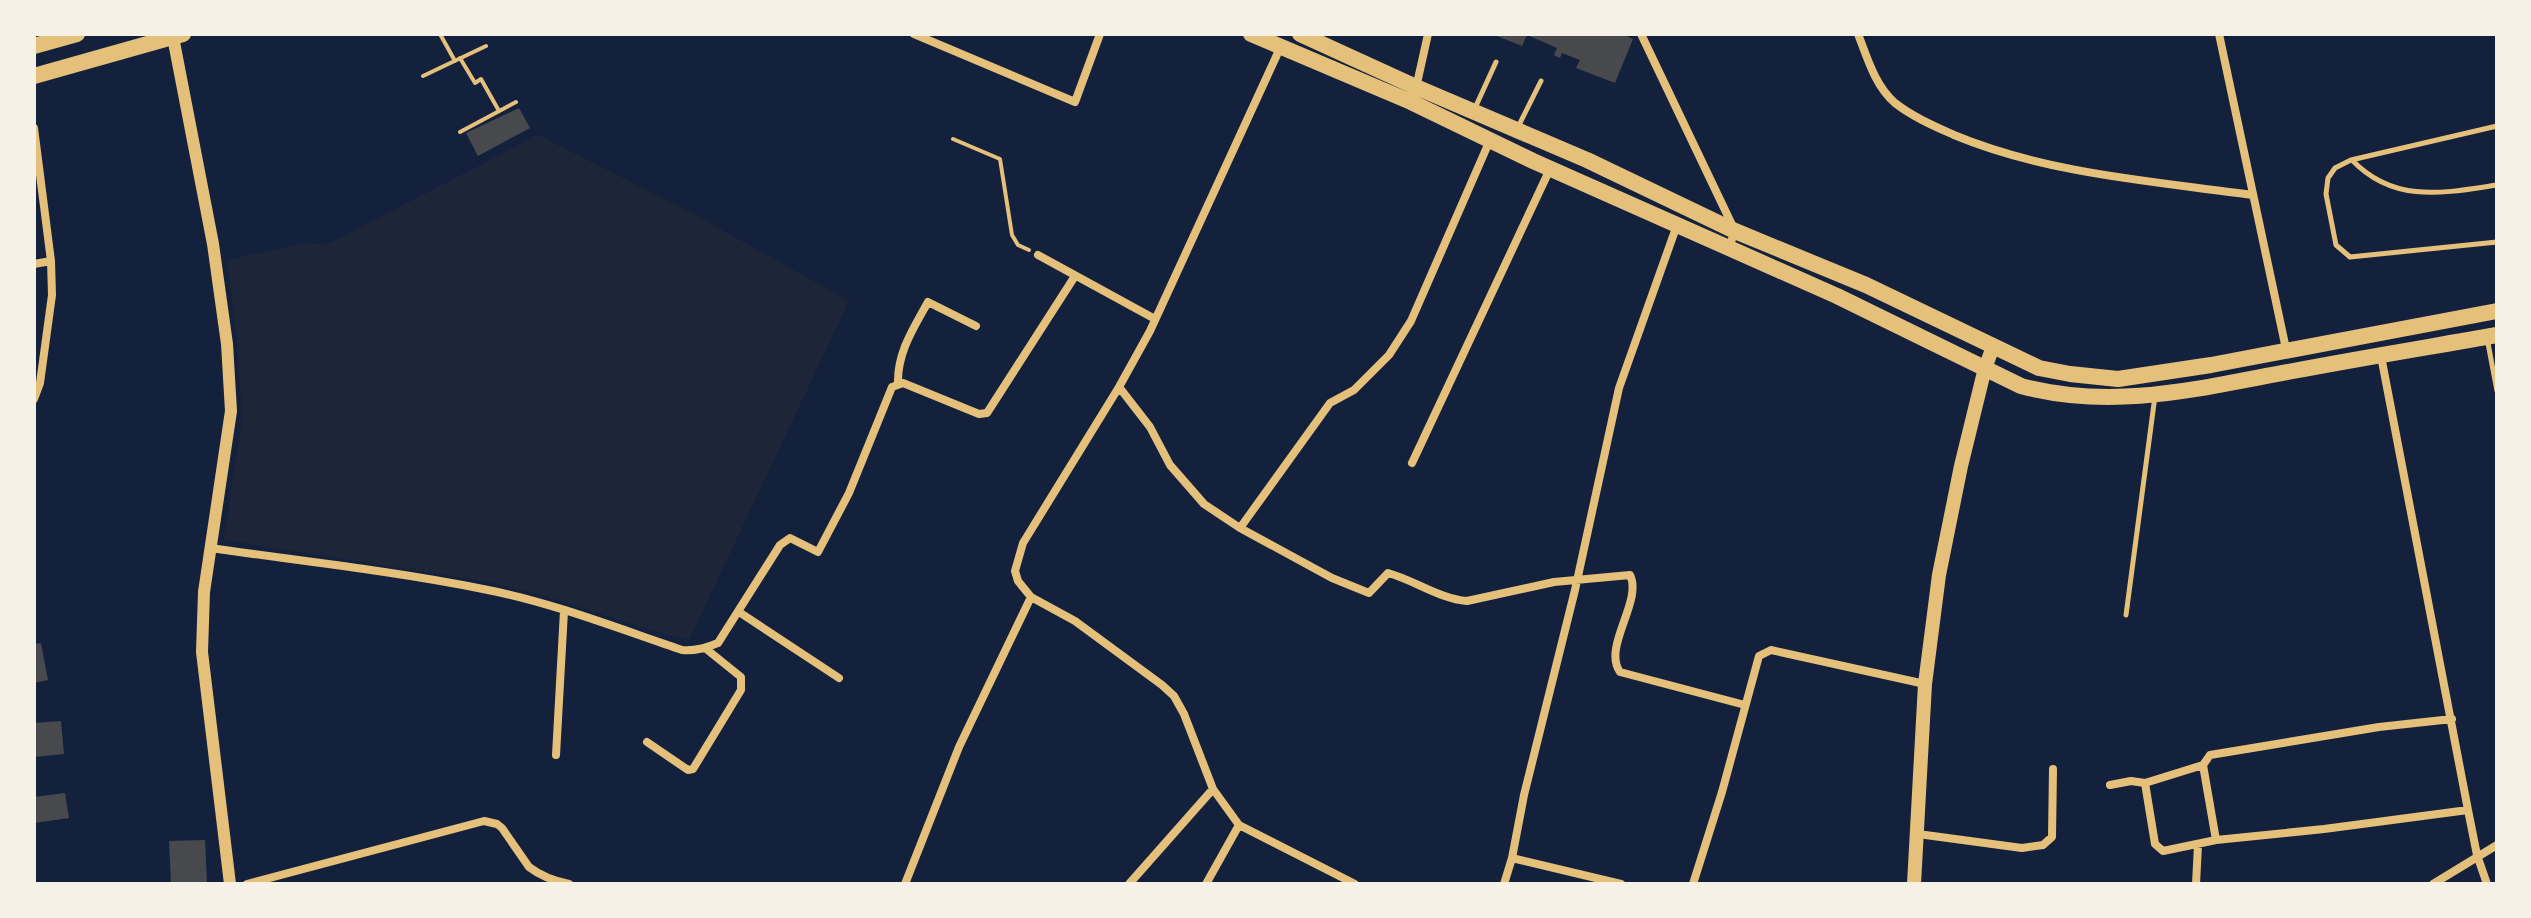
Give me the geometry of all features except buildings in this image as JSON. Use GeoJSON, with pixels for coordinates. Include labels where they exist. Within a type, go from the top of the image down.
{"type":"FeatureCollection","features":[{"type":"Feature","properties":{"kind":"highway"},"geometry":{"type":"LineString","coordinates":[[34,46],[53,38],[77,34]]}},
{"type":"Feature","properties":{"kind":"highway"},"geometry":{"type":"LineString","coordinates":[[1251,34],[1414,95],[1474,112],[1587,160],[1735,231],[1866,285],[2039,368],[2118,379],[2211,365],[2497,311]]}},
{"type":"Feature","properties":{"kind":"highway"},"geometry":{"type":"LineString","coordinates":[[1300,34],[1490,140],[1550,169],[1837,296],[2021,386],[2043,392],[2097,399],[2155,395],[2492,336]]}},
{"type":"Feature","properties":{"kind":"highway"},"geometry":{"type":"LineString","coordinates":[[34,76],[178,36]]}},
{"type":"Feature","properties":{"kind":"main road"},"geometry":{"type":"LineString","coordinates":[[1914,884],[1925,684],[1939,575],[1961,466],[1993,347]]}},
{"type":"Feature","properties":{"kind":"street"},"geometry":{"type":"LineString","coordinates":[[914,34],[1075,102],[1100,34]]}},
{"type":"Feature","properties":{"kind":"street"},"geometry":{"type":"LineString","coordinates":[[1414,95],[1428,34]]}},
{"type":"Feature","properties":{"kind":"street"},"geometry":{"type":"LineString","coordinates":[[1641,34],[1735,231],[1729,247]]}},
{"type":"Feature","properties":{"kind":"street"},"geometry":{"type":"LineString","coordinates":[[1858,34],[1875,77],[1895,103],[1925,122],[1977,144],[2070,169],[2252,195]]}},
{"type":"Feature","properties":{"kind":"street"},"geometry":{"type":"LineString","coordinates":[[2219,34],[2286,349]]}},
{"type":"Feature","properties":{"kind":"street"},"geometry":{"type":"LineString","coordinates":[[178,36],[227,344],[231,411],[204,592],[202,652],[230,884]]}},
{"type":"Feature","properties":{"kind":"street"},"geometry":{"type":"LineString","coordinates":[[1281,45],[1155,319],[1119,387],[1023,543],[1015,571],[1018,581],[1031,597],[1075,621],[1174,696],[1189,724],[1213,789],[1239,825],[1355,884]]}},
{"type":"Feature","properties":{"kind":"street"},"geometry":{"type":"LineString","coordinates":[[34,128],[51,261],[52,295],[40,383],[34,399]]}},
{"type":"Feature","properties":{"kind":"street"},"geometry":{"type":"LineString","coordinates":[[1240,528],[1330,403],[1354,390],[1389,355],[1404,332],[1490,140]]}},
{"type":"Feature","properties":{"kind":"street"},"geometry":{"type":"LineString","coordinates":[[1412,463],[1550,169]]}},
{"type":"Feature","properties":{"kind":"street"},"geometry":{"type":"LineString","coordinates":[[1504,884],[1619,388],[1677,225]]}},
{"type":"Feature","properties":{"kind":"street"},"geometry":{"type":"LineString","coordinates":[[1038,255],[1155,319]]}},
{"type":"Feature","properties":{"kind":"street"},"geometry":{"type":"LineString","coordinates":[[34,264],[51,261]]}},
{"type":"Feature","properties":{"kind":"street"},"geometry":{"type":"LineString","coordinates":[[210,548],[485,589],[682,650],[705,648],[718,643],[780,545],[790,538],[818,552],[849,493],[892,387],[903,383],[979,414],[987,413],[1075,276]]}},
{"type":"Feature","properties":{"kind":"street"},"geometry":{"type":"LineString","coordinates":[[898,384],[897,370],[904,345],[928,302],[976,326]]}},
{"type":"Feature","properties":{"kind":"street"},"geometry":{"type":"LineString","coordinates":[[2381,355],[2477,855],[2487,884]]}},
{"type":"Feature","properties":{"kind":"street"},"geometry":{"type":"LineString","coordinates":[[1119,387],[1150,427],[1170,465],[1204,504],[1240,528],[1332,578],[1369,593],[1388,573],[1467,601],[1577,579],[1627,574],[1633,576],[1632,590],[1615,660],[1616,667],[1624,674],[1745,705]]}},
{"type":"Feature","properties":{"kind":"street"},"geometry":{"type":"LineString","coordinates":[[905,884],[959,747],[1031,597]]}},
{"type":"Feature","properties":{"kind":"street"},"geometry":{"type":"LineString","coordinates":[[556,755],[564,611]]}},
{"type":"Feature","properties":{"kind":"street"},"geometry":{"type":"LineString","coordinates":[[739,612],[839,678]]}},
{"type":"Feature","properties":{"kind":"street"},"geometry":{"type":"LineString","coordinates":[[647,742],[688,770],[693,769],[741,690],[742,683],[741,677],[705,648]]}},
{"type":"Feature","properties":{"kind":"street"},"geometry":{"type":"LineString","coordinates":[[1693,884],[1759,656],[1771,650],[1925,684]]}},
{"type":"Feature","properties":{"kind":"street"},"geometry":{"type":"LineString","coordinates":[[2110,785],[2131,781],[2145,783],[2203,765],[2210,755],[2379,727],[2452,719]]}},
{"type":"Feature","properties":{"kind":"street"},"geometry":{"type":"LineString","coordinates":[[2203,765],[2216,840]]}},
{"type":"Feature","properties":{"kind":"street"},"geometry":{"type":"LineString","coordinates":[[1918,834],[2022,848],[2043,845],[2052,837],[2053,769]]}},
{"type":"Feature","properties":{"kind":"street"},"geometry":{"type":"LineString","coordinates":[[2145,783],[2155,844],[2163,851],[2216,840],[2468,810]]}},
{"type":"Feature","properties":{"kind":"street"},"geometry":{"type":"LineString","coordinates":[[1129,884],[1213,789]]}},
{"type":"Feature","properties":{"kind":"street"},"geometry":{"type":"LineString","coordinates":[[247,884],[484,821],[502,828],[529,867],[569,884]]}},
{"type":"Feature","properties":{"kind":"street"},"geometry":{"type":"LineString","coordinates":[[1206,884],[1239,825]]}},
{"type":"Feature","properties":{"kind":"street"},"geometry":{"type":"LineString","coordinates":[[2196,884],[2198,845]]}},
{"type":"Feature","properties":{"kind":"street"},"geometry":{"type":"LineString","coordinates":[[2433,884],[2497,845]]}},
{"type":"Feature","properties":{"kind":"street"},"geometry":{"type":"LineString","coordinates":[[1512,858],[1621,884]]}},
{"type":"Feature","properties":{"kind":"lane"},"geometry":{"type":"LineString","coordinates":[[1474,112],[1496,62]]}},
{"type":"Feature","properties":{"kind":"lane"},"geometry":{"type":"LineString","coordinates":[[1516,130],[1541,81]]}},
{"type":"Feature","properties":{"kind":"lane"},"geometry":{"type":"LineString","coordinates":[[2497,126],[2351,160],[2335,168],[2328,178],[2326,194],[2336,245],[2350,257],[2497,242]]}},
{"type":"Feature","properties":{"kind":"lane"},"geometry":{"type":"LineString","coordinates":[[2351,160],[2395,188],[2414,193],[2434,194],[2497,185]]}},
{"type":"Feature","properties":{"kind":"lane"},"geometry":{"type":"LineString","coordinates":[[2492,336],[2497,391]]}},
{"type":"Feature","properties":{"kind":"lane"},"geometry":{"type":"LineString","coordinates":[[2126,615],[2155,395]]}},
{"type":"Feature","properties":{"kind":"path"},"geometry":{"type":"LineString","coordinates":[[440,34],[475,83],[481,79],[499,111]]}},
{"type":"Feature","properties":{"kind":"path"},"geometry":{"type":"LineString","coordinates":[[423,76],[486,46]]}},
{"type":"Feature","properties":{"kind":"path"},"geometry":{"type":"LineString","coordinates":[[460,132],[516,102]]}},
{"type":"Feature","properties":{"kind":"path"},"geometry":{"type":"LineString","coordinates":[[953,139],[1000,159],[1012,235],[1018,245],[1038,255]]}},
{"type":"Feature","properties":{"kind":"shaded area"},"geometry":{"type":"Polygon","coordinates":[[[538,135],[690,212],[849,301],[689,640],[489,582],[224,540],[242,418],[227,260],[306,243],[326,245],[538,135]]]}}]}
